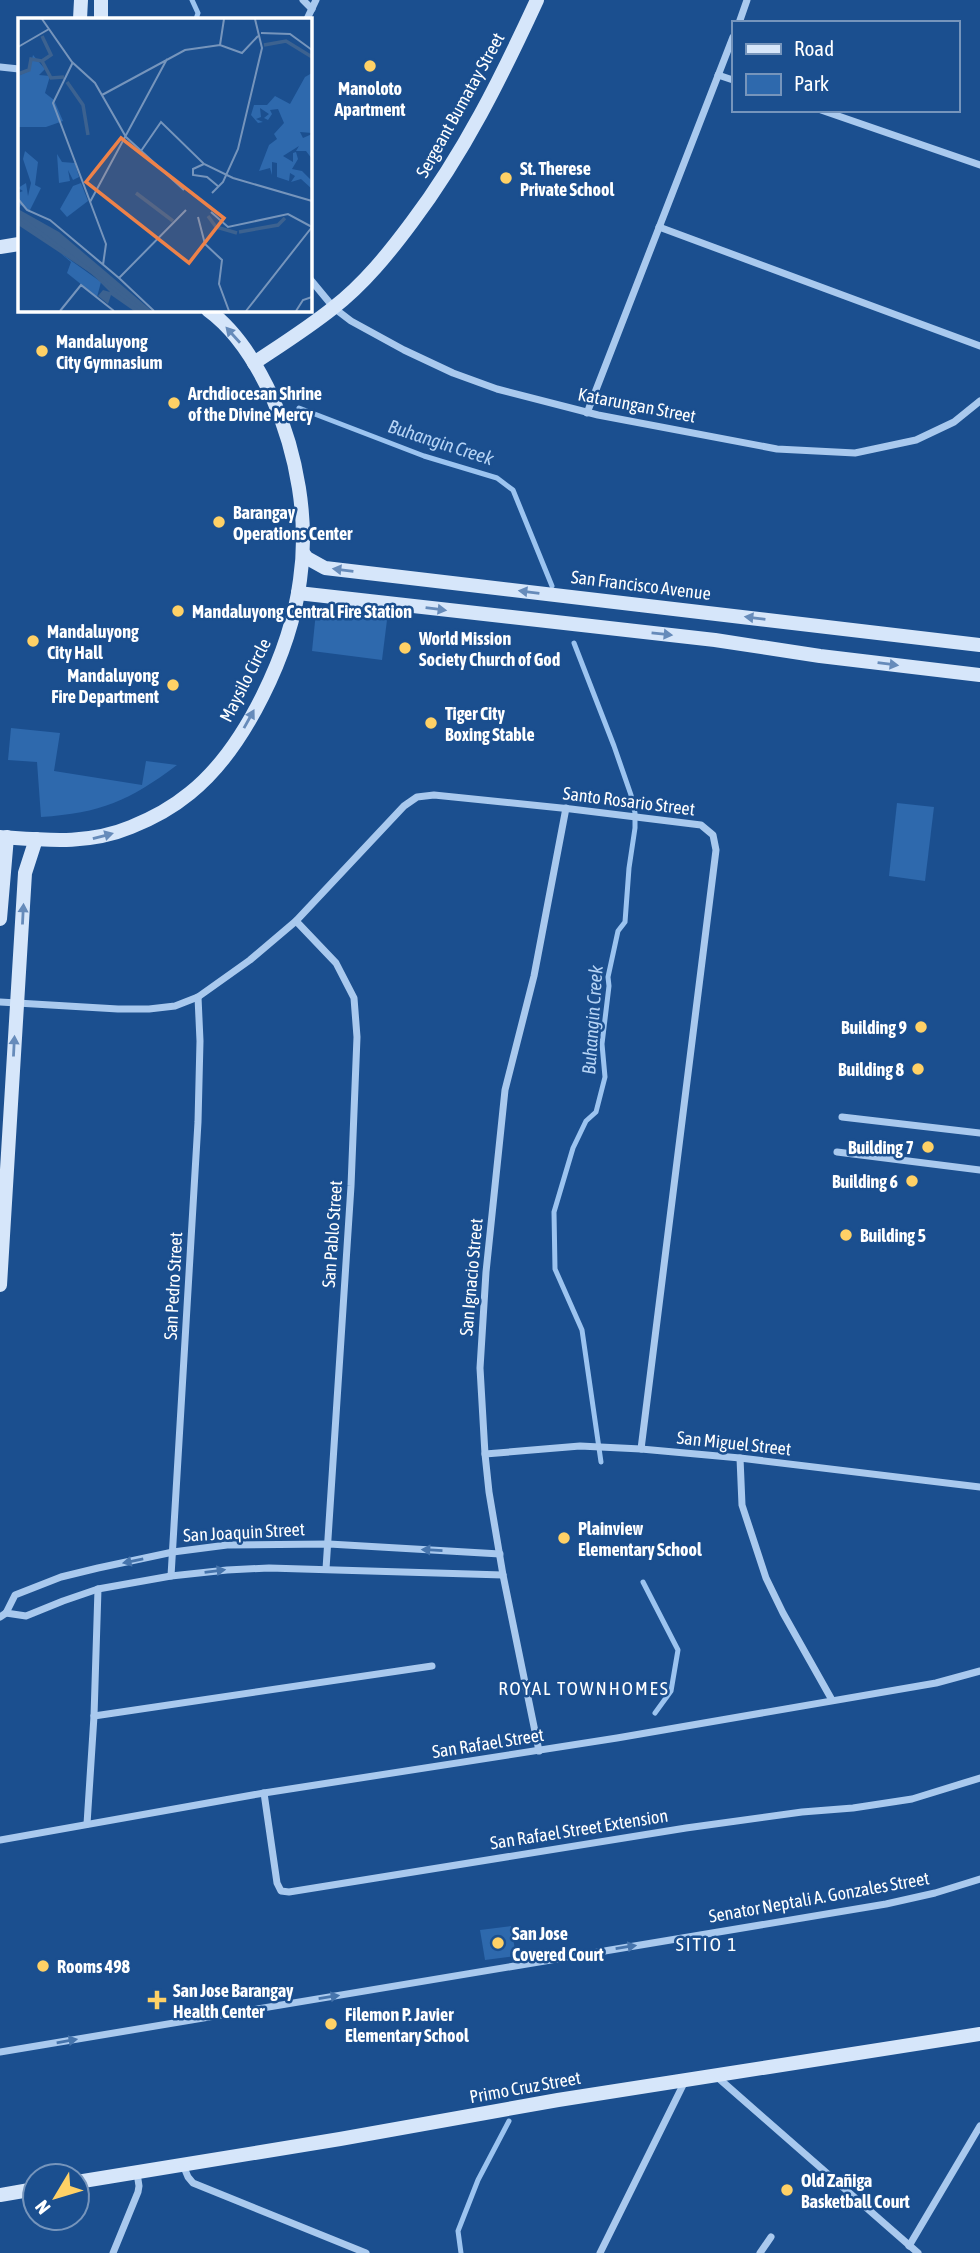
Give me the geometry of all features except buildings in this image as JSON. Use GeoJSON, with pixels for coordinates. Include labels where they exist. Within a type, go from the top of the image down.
{"type":"FeatureCollection","features":[{"type":"Feature","properties":{"kind":"main road"},"geometry":{"type":"LineString","coordinates":[[79,18],[80,0]]}},
{"type":"Feature","properties":{"kind":"main road"},"geometry":{"type":"LineString","coordinates":[[101,0],[101,18]]}},
{"type":"Feature","properties":{"kind":"main road","name":"Sergeant Bumatay Street"},"geometry":{"type":"LineString","coordinates":[[254,363],[334,308],[390,252],[442,182],[494,92],[537,0]]}},
{"type":"Feature","properties":{"kind":"main road"},"geometry":{"type":"LineString","coordinates":[[0,247],[18,244]]}},
{"type":"Feature","properties":{"kind":"main road","name":"Maysilo Circle"},"geometry":{"type":"LineString","coordinates":[[3,837],[66,842],[97,838],[129,828],[157,815],[190,793],[209,774],[242,732],[267,688],[286,644],[298,593],[303,553],[293,458],[285,426],[254,363],[210,312]]}},
{"type":"Feature","properties":{"kind":"main road","name":"San Francisco Avenue"},"geometry":{"type":"LineString","coordinates":[[303,553],[325,568],[980,645]]}},
{"type":"Feature","properties":{"kind":"main road"},"geometry":{"type":"LineString","coordinates":[[298,593],[715,640],[820,656],[980,675]]}},
{"type":"Feature","properties":{"kind":"main road"},"geometry":{"type":"LineString","coordinates":[[0,919],[3,837]]}},
{"type":"Feature","properties":{"kind":"main road"},"geometry":{"type":"LineString","coordinates":[[0,1285],[25,873],[36,839]]}},
{"type":"Feature","properties":{"kind":"main road","name":"Primo Cruz Street"},"geometry":{"type":"LineString","coordinates":[[91,2180],[558,2100],[980,2034]]}},
{"type":"Feature","properties":{"kind":"main road"},"geometry":{"type":"LineString","coordinates":[[0,2195],[21,2191]]}},
{"type":"Feature","properties":{"kind":"street"},"geometry":{"type":"LineString","coordinates":[[303,0],[312,9]]}},
{"type":"Feature","properties":{"kind":"street"},"geometry":{"type":"LineString","coordinates":[[308,18],[316,0]]}},
{"type":"Feature","properties":{"kind":"street"},"geometry":{"type":"LineString","coordinates":[[739,21],[747,0]]}},
{"type":"Feature","properties":{"kind":"street"},"geometry":{"type":"LineString","coordinates":[[587,412],[732,40]]}},
{"type":"Feature","properties":{"kind":"street"},"geometry":{"type":"LineString","coordinates":[[0,67],[18,69]]}},
{"type":"Feature","properties":{"kind":"street"},"geometry":{"type":"LineString","coordinates":[[718,75],[732,80]]}},
{"type":"Feature","properties":{"kind":"street"},"geometry":{"type":"LineString","coordinates":[[827,112],[980,165]]}},
{"type":"Feature","properties":{"kind":"street"},"geometry":{"type":"LineString","coordinates":[[659,227],[980,346]]}},
{"type":"Feature","properties":{"kind":"street","name":"Katarungan Street"},"geometry":{"type":"LineString","coordinates":[[312,281],[334,308],[351,321],[453,373],[497,389],[587,412],[777,449],[855,453],[916,440],[954,422],[980,401]]}},
{"type":"Feature","properties":{"kind":"street","name":"Santo Rosario Street"},"geometry":{"type":"LineString","coordinates":[[0,1002],[149,1009],[175,1006],[198,997],[250,960],[296,921],[404,806],[417,797],[434,795],[566,808],[701,825],[713,835],[716,850],[640,1449]]}},
{"type":"Feature","properties":{"kind":"street","name":"San Ignacio Street"},"geometry":{"type":"LineString","coordinates":[[539,1751],[503,1575],[485,1454],[480,1368],[505,1090],[534,976],[566,808]]}},
{"type":"Feature","properties":{"kind":"street","name":"San Pablo Street"},"geometry":{"type":"LineString","coordinates":[[296,921],[336,963],[354,998],[357,1037],[351,1186],[326,1569]]}},
{"type":"Feature","properties":{"kind":"street","name":"San Pedro Street"},"geometry":{"type":"LineString","coordinates":[[171,1576],[198,1122],[198,997]]}},
{"type":"Feature","properties":{"kind":"street"},"geometry":{"type":"LineString","coordinates":[[842,1117],[980,1133]]}},
{"type":"Feature","properties":{"kind":"street"},"geometry":{"type":"LineString","coordinates":[[837,1152],[980,1170]]}},
{"type":"Feature","properties":{"kind":"street","name":"San Miguel Street"},"geometry":{"type":"LineString","coordinates":[[485,1454],[591,1446],[640,1449],[740,1458],[980,1488]]}},
{"type":"Feature","properties":{"kind":"street"},"geometry":{"type":"LineString","coordinates":[[740,1458],[741,1504],[766,1578],[783,1614],[832,1700]]}},
{"type":"Feature","properties":{"kind":"street","name":"San Joaquin Street"},"geometry":{"type":"LineString","coordinates":[[500,1554],[329,1544],[228,1545],[173,1552],[61,1577],[15,1595],[3,1615],[26,1616],[99,1590],[171,1576],[269,1567],[503,1575]]}},
{"type":"Feature","properties":{"kind":"street"},"geometry":{"type":"LineString","coordinates":[[86,1824],[99,1590]]}},
{"type":"Feature","properties":{"kind":"street"},"geometry":{"type":"LineString","coordinates":[[94,1716],[432,1666]]}},
{"type":"Feature","properties":{"kind":"street","name":"San Rafael Street"},"geometry":{"type":"LineString","coordinates":[[0,1840],[264,1793],[539,1751],[936,1683],[980,1671]]}},
{"type":"Feature","properties":{"kind":"street","name":"San Rafael Street Extension"},"geometry":{"type":"LineString","coordinates":[[264,1793],[277,1883],[281,1891],[289,1892],[687,1828],[912,1799],[980,1778]]}},
{"type":"Feature","properties":{"kind":"street","name":"Senator Neptali A. Gonzales Street"},"geometry":{"type":"LineString","coordinates":[[0,2052],[886,1904],[980,1879]]}},
{"type":"Feature","properties":{"kind":"street"},"geometry":{"type":"LineString","coordinates":[[715,2076],[918,2253]]}},
{"type":"Feature","properties":{"kind":"street"},"geometry":{"type":"LineString","coordinates":[[600,2253],[685,2081]]}},
{"type":"Feature","properties":{"kind":"street"},"geometry":{"type":"LineString","coordinates":[[909,2246],[980,2126]]}},
{"type":"Feature","properties":{"kind":"street"},"geometry":{"type":"LineString","coordinates":[[183,2165],[193,2183],[366,2253]]}},
{"type":"Feature","properties":{"kind":"street"},"geometry":{"type":"LineString","coordinates":[[113,2253],[138,2193],[137,2173]]}},
{"type":"Feature","properties":{"kind":"street"},"geometry":{"type":"LineString","coordinates":[[760,2253],[771,2237]]}},
{"type":"Feature","properties":{"kind":"green space"},"geometry":{"type":"Polygon","coordinates":[[[316,612],[387,620],[382,660],[312,651],[316,612]]]}},
{"type":"Feature","properties":{"kind":"green space"},"geometry":{"type":"Polygon","coordinates":[[[11,728],[60,733],[54,771],[142,785],[146,761],[177,765],[144,788],[113,803],[81,812],[41,817],[37,762],[8,760],[11,728]]]}},
{"type":"Feature","properties":{"kind":"green space"},"geometry":{"type":"Polygon","coordinates":[[[897,803],[934,807],[925,881],[889,876],[897,803]]]}},
{"type":"Feature","properties":{"kind":"green space","name":"San Jose Covered Court"},"geometry":{"type":"Polygon","coordinates":[[[511,1926],[516,1956],[485,1960],[480,1930],[511,1926]]]}},
{"type":"Feature","properties":{"kind":"waterway","name":"Buhangin Creek"},"geometry":{"type":"LineString","coordinates":[[192,0],[198,13],[196,18]]}},
{"type":"Feature","properties":{"kind":"waterway","name":"Buhangin Creek"},"geometry":{"type":"LineString","coordinates":[[299,408],[424,456],[497,478],[513,490],[552,586]]}},
{"type":"Feature","properties":{"kind":"waterway","name":"Buhangin Creek"},"geometry":{"type":"LineString","coordinates":[[574,643],[614,746],[635,813],[625,922],[618,931],[608,977],[602,1044],[605,1077],[596,1112],[586,1121],[573,1148],[554,1212],[555,1269],[582,1330],[601,1462]]}},
{"type":"Feature","properties":{"kind":"waterway","name":"Buhangin Creek"},"geometry":{"type":"LineString","coordinates":[[643,1582],[678,1650],[671,1691],[655,1713]]}},
{"type":"Feature","properties":{"kind":"waterway","name":"Buhangin Creek"},"geometry":{"type":"LineString","coordinates":[[461,2253],[458,2231],[478,2180],[509,2121]]}},
{"type":"Feature","properties":{"kind":"place","name":"Manoloto Apartment"},"geometry":{"type":"Point","coordinates":[370,66]}},
{"type":"Feature","properties":{"kind":"place","name":"St. Therese Private School"},"geometry":{"type":"Point","coordinates":[506,178]}},
{"type":"Feature","properties":{"kind":"place","name":"Mandaluyong City Gymnasium"},"geometry":{"type":"Point","coordinates":[42,351]}},
{"type":"Feature","properties":{"kind":"place","name":"Archdiocesan Shrine of the Divine Mercy"},"geometry":{"type":"Point","coordinates":[174,403]}},
{"type":"Feature","properties":{"kind":"place","name":"Barangay Operations Center"},"geometry":{"type":"Point","coordinates":[219,522]}},
{"type":"Feature","properties":{"kind":"place","name":"Mandaluyong Central Fire Station"},"geometry":{"type":"Point","coordinates":[178,611]}},
{"type":"Feature","properties":{"kind":"place","name":"Mandaluyong City Hall"},"geometry":{"type":"Point","coordinates":[33,641]}},
{"type":"Feature","properties":{"kind":"place","name":"World Mission Society Church of God"},"geometry":{"type":"Point","coordinates":[405,648]}},
{"type":"Feature","properties":{"kind":"place","name":"Mandaluyong Fire Department"},"geometry":{"type":"Point","coordinates":[173,685]}},
{"type":"Feature","properties":{"kind":"place","name":"Tiger City Boxing Stable"},"geometry":{"type":"Point","coordinates":[431,723]}},
{"type":"Feature","properties":{"kind":"place","name":"Building 9"},"geometry":{"type":"Point","coordinates":[921,1027]}},
{"type":"Feature","properties":{"kind":"place","name":"Building 8"},"geometry":{"type":"Point","coordinates":[918,1069]}},
{"type":"Feature","properties":{"kind":"place","name":"Building 7"},"geometry":{"type":"Point","coordinates":[928,1147]}},
{"type":"Feature","properties":{"kind":"place","name":"Building 6"},"geometry":{"type":"Point","coordinates":[912,1181]}},
{"type":"Feature","properties":{"kind":"place","name":"Building 5"},"geometry":{"type":"Point","coordinates":[846,1235]}},
{"type":"Feature","properties":{"kind":"place","name":"Plainview Elementary School"},"geometry":{"type":"Point","coordinates":[564,1538]}},
{"type":"Feature","properties":{"kind":"place","name":"San Jose Covered Court"},"geometry":{"type":"Point","coordinates":[498,1943]}},
{"type":"Feature","properties":{"kind":"place","name":"Rooms 498"},"geometry":{"type":"Point","coordinates":[43,1966]}},
{"type":"Feature","properties":{"kind":"place","name":"San Jose Barangay Health Center"},"geometry":{"type":"Point","coordinates":[157,2000]}},
{"type":"Feature","properties":{"kind":"place","name":"Filemon P. Javier Elementary School"},"geometry":{"type":"Point","coordinates":[331,2024]}},
{"type":"Feature","properties":{"kind":"place","name":"Old Zañiga Basketball Court"},"geometry":{"type":"Point","coordinates":[787,2190]}},
{"type":"Feature","properties":{"kind":"district","name":"ROYAL TOWNHOMES"},"geometry":{"type":"Point","coordinates":[584,1688]}},
{"type":"Feature","properties":{"kind":"district","name":"SITIO 1"},"geometry":{"type":"Point","coordinates":[707,1944]}}]}
